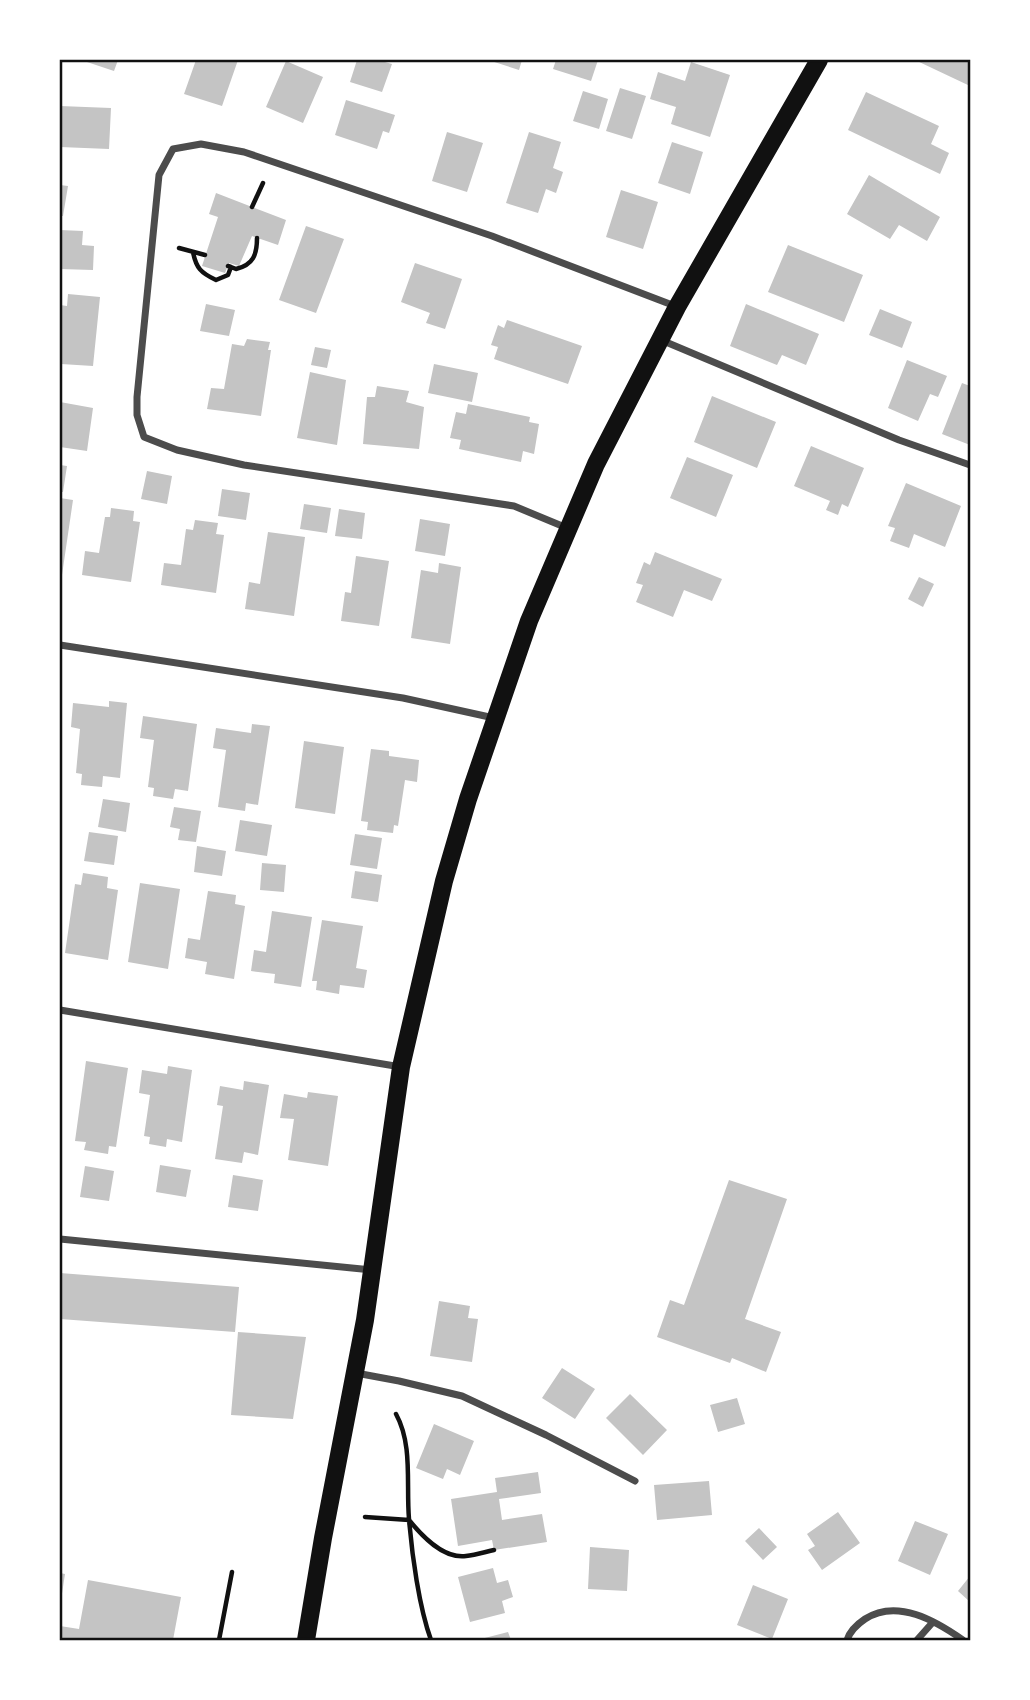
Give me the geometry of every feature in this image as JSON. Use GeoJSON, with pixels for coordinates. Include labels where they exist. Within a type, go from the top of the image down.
{"type":"FeatureCollection","features":[{"type":"Feature","properties":{"kind":"main road"},"geometry":{"type":"LineString","coordinates":[[306,1640],[356,1373],[401,1067],[444,881],[495,718],[529,621],[596,464],[677,307],[819,60]]}},
{"type":"Feature","properties":{"kind":"street"},"geometry":{"type":"LineString","coordinates":[[568,528],[514,506],[244,465],[177,450],[144,438],[137,415],[137,397],[159,175],[173,149],[201,144],[244,152],[492,236],[677,307]]}},
{"type":"Feature","properties":{"kind":"street"},"geometry":{"type":"LineString","coordinates":[[660,340],[899,440],[971,465]]}},
{"type":"Feature","properties":{"kind":"street"},"geometry":{"type":"LineString","coordinates":[[60,645],[403,698],[495,718]]}},
{"type":"Feature","properties":{"kind":"street"},"geometry":{"type":"LineString","coordinates":[[60,1010],[401,1067]]}},
{"type":"Feature","properties":{"kind":"street"},"geometry":{"type":"LineString","coordinates":[[60,1239],[373,1270]]}},
{"type":"Feature","properties":{"kind":"street"},"geometry":{"type":"LineString","coordinates":[[356,1373],[462,1396],[635,1481]]}},
{"type":"Feature","properties":{"kind":"street"},"geometry":{"type":"LineString","coordinates":[[847,1640],[852,1630],[878,1612],[905,1611],[933,1622],[963,1640]]}},
{"type":"Feature","properties":{"kind":"street"},"geometry":{"type":"LineString","coordinates":[[917,1640],[933,1622]]}},
{"type":"Feature","properties":{"kind":"path"},"geometry":{"type":"LineString","coordinates":[[252,207],[263,183]]}},
{"type":"Feature","properties":{"kind":"path"},"geometry":{"type":"LineString","coordinates":[[192,252],[200,271],[216,280],[228,275],[229,267],[236,269],[255,258],[257,238]]}},
{"type":"Feature","properties":{"kind":"path"},"geometry":{"type":"LineString","coordinates":[[179,248],[205,256]]}},
{"type":"Feature","properties":{"kind":"path"},"geometry":{"type":"LineString","coordinates":[[396,1414],[405,1430],[409,1520],[425,1623],[431,1640]]}},
{"type":"Feature","properties":{"kind":"path"},"geometry":{"type":"LineString","coordinates":[[365,1517],[409,1520],[424,1537],[448,1554],[464,1557],[494,1550]]}},
{"type":"Feature","properties":{"kind":"path"},"geometry":{"type":"LineString","coordinates":[[219,1640],[232,1572]]}},
{"type":"Feature","properties":{"kind":"building"},"geometry":{"type":"Polygon","coordinates":[[[81,60],[118,60],[114,71],[81,60]]]}},
{"type":"Feature","properties":{"kind":"building"},"geometry":{"type":"Polygon","coordinates":[[[196,60],[238,60],[222,106],[184,94],[196,60]]]}},
{"type":"Feature","properties":{"kind":"building"},"geometry":{"type":"Polygon","coordinates":[[[357,60],[378,60],[392,64],[382,92],[350,82],[357,60]]]}},
{"type":"Feature","properties":{"kind":"building"},"geometry":{"type":"Polygon","coordinates":[[[488,60],[522,60],[519,70],[488,60]]]}},
{"type":"Feature","properties":{"kind":"building"},"geometry":{"type":"Polygon","coordinates":[[[556,60],[598,60],[591,81],[553,69],[556,60]]]}},
{"type":"Feature","properties":{"kind":"building"},"geometry":{"type":"Polygon","coordinates":[[[915,60],[970,60],[970,86],[915,60]]]}},
{"type":"Feature","properties":{"kind":"building"},"geometry":{"type":"Polygon","coordinates":[[[286,61],[323,77],[303,123],[266,107],[286,61]]]}},
{"type":"Feature","properties":{"kind":"building"},"geometry":{"type":"Polygon","coordinates":[[[691,62],[730,75],[710,137],[671,124],[676,107],[650,99],[658,72],[685,81],[691,62]]]}},
{"type":"Feature","properties":{"kind":"building"},"geometry":{"type":"Polygon","coordinates":[[[620,88],[646,96],[632,139],[606,131],[620,88]]]}},
{"type":"Feature","properties":{"kind":"building"},"geometry":{"type":"Polygon","coordinates":[[[583,91],[608,99],[599,129],[573,121],[583,91]]]}},
{"type":"Feature","properties":{"kind":"building"},"geometry":{"type":"Polygon","coordinates":[[[866,92],[939,126],[931,144],[949,153],[940,174],[848,130],[866,92]]]}},
{"type":"Feature","properties":{"kind":"building"},"geometry":{"type":"Polygon","coordinates":[[[346,100],[395,115],[389,133],[383,131],[377,149],[335,135],[346,100]]]}},
{"type":"Feature","properties":{"kind":"building"},"geometry":{"type":"Polygon","coordinates":[[[60,106],[111,108],[109,149],[60,147],[60,106]]]}},
{"type":"Feature","properties":{"kind":"building"},"geometry":{"type":"Polygon","coordinates":[[[447,132],[483,143],[467,192],[432,181],[447,132]]]}},
{"type":"Feature","properties":{"kind":"building"},"geometry":{"type":"Polygon","coordinates":[[[529,132],[561,142],[553,168],[563,172],[556,193],[546,189],[538,213],[506,203],[529,132]]]}},
{"type":"Feature","properties":{"kind":"building"},"geometry":{"type":"Polygon","coordinates":[[[672,142],[703,152],[690,194],[658,183],[672,142]]]}},
{"type":"Feature","properties":{"kind":"building"},"geometry":{"type":"Polygon","coordinates":[[[869,175],[940,217],[927,241],[899,225],[890,239],[847,214],[869,175]]]}},
{"type":"Feature","properties":{"kind":"building"},"geometry":{"type":"Polygon","coordinates":[[[60,185],[68,186],[63,216],[60,216],[60,185]]]}},
{"type":"Feature","properties":{"kind":"building"},"geometry":{"type":"Polygon","coordinates":[[[621,190],[658,202],[643,249],[606,237],[621,190]]]}},
{"type":"Feature","properties":{"kind":"building"},"geometry":{"type":"Polygon","coordinates":[[[216,193],[286,220],[278,245],[252,236],[239,266],[229,263],[225,273],[202,266],[218,217],[209,214],[216,193]]]}},
{"type":"Feature","properties":{"kind":"building"},"geometry":{"type":"Polygon","coordinates":[[[306,226],[344,239],[316,313],[279,300],[306,226]]]}},
{"type":"Feature","properties":{"kind":"building"},"geometry":{"type":"Polygon","coordinates":[[[60,230],[83,231],[82,245],[94,246],[93,270],[60,269],[60,230]]]}},
{"type":"Feature","properties":{"kind":"building"},"geometry":{"type":"Polygon","coordinates":[[[788,245],[863,275],[844,322],[768,292],[788,245]]]}},
{"type":"Feature","properties":{"kind":"building"},"geometry":{"type":"Polygon","coordinates":[[[415,263],[462,279],[445,329],[426,323],[430,313],[401,302],[415,263]]]}},
{"type":"Feature","properties":{"kind":"building"},"geometry":{"type":"Polygon","coordinates":[[[68,294],[100,297],[93,366],[61,364],[60,305],[67,306],[68,294]]]}},
{"type":"Feature","properties":{"kind":"building"},"geometry":{"type":"Polygon","coordinates":[[[206,304],[235,310],[229,336],[200,331],[206,304]]]}},
{"type":"Feature","properties":{"kind":"building"},"geometry":{"type":"Polygon","coordinates":[[[746,304],[819,334],[806,365],[782,355],[777,365],[730,346],[746,304]]]}},
{"type":"Feature","properties":{"kind":"building"},"geometry":{"type":"Polygon","coordinates":[[[880,309],[912,322],[902,348],[869,335],[880,309]]]}},
{"type":"Feature","properties":{"kind":"building"},"geometry":{"type":"Polygon","coordinates":[[[507,320],[582,346],[568,384],[494,359],[498,347],[491,345],[498,325],[504,328],[507,320]]]}},
{"type":"Feature","properties":{"kind":"building"},"geometry":{"type":"Polygon","coordinates":[[[247,339],[270,342],[261,416],[207,409],[211,388],[224,389],[232,344],[244,346],[247,339]]]}},
{"type":"Feature","properties":{"kind":"building"},"geometry":{"type":"Polygon","coordinates":[[[315,347],[331,350],[327,368],[311,365],[315,347]]]}},
{"type":"Feature","properties":{"kind":"building"},"geometry":{"type":"Polygon","coordinates":[[[907,360],[947,376],[938,397],[930,394],[918,421],[888,408],[907,360]]]}},
{"type":"Feature","properties":{"kind":"building"},"geometry":{"type":"Polygon","coordinates":[[[434,364],[478,373],[472,402],[428,393],[434,364]]]}},
{"type":"Feature","properties":{"kind":"building"},"geometry":{"type":"Polygon","coordinates":[[[310,372],[346,380],[337,445],[297,438],[310,372]]]}},
{"type":"Feature","properties":{"kind":"building"},"geometry":{"type":"Polygon","coordinates":[[[962,383],[970,386],[970,445],[942,434],[962,383]]]}},
{"type":"Feature","properties":{"kind":"building"},"geometry":{"type":"Polygon","coordinates":[[[377,386],[409,391],[406,402],[424,407],[419,449],[363,444],[367,397],[375,397],[377,386]]]}},
{"type":"Feature","properties":{"kind":"building"},"geometry":{"type":"Polygon","coordinates":[[[712,396],[776,422],[757,468],[694,442],[712,396]]]}},
{"type":"Feature","properties":{"kind":"building"},"geometry":{"type":"Polygon","coordinates":[[[60,402],[93,408],[87,451],[60,447],[60,402]]]}},
{"type":"Feature","properties":{"kind":"building"},"geometry":{"type":"Polygon","coordinates":[[[468,404],[530,417],[529,422],[539,424],[534,454],[523,451],[521,462],[459,449],[461,440],[450,438],[456,412],[466,414],[468,404]]]}},
{"type":"Feature","properties":{"kind":"building"},"geometry":{"type":"Polygon","coordinates":[[[811,446],[864,468],[848,507],[842,504],[838,515],[826,510],[830,501],[794,486],[811,446]]]}},
{"type":"Feature","properties":{"kind":"building"},"geometry":{"type":"Polygon","coordinates":[[[687,457],[733,475],[716,517],[670,498],[687,457]]]}},
{"type":"Feature","properties":{"kind":"building"},"geometry":{"type":"Polygon","coordinates":[[[60,465],[67,466],[63,492],[60,492],[60,465]]]}},
{"type":"Feature","properties":{"kind":"building"},"geometry":{"type":"Polygon","coordinates":[[[147,471],[172,476],[167,504],[141,499],[147,471]]]}},
{"type":"Feature","properties":{"kind":"building"},"geometry":{"type":"Polygon","coordinates":[[[906,483],[961,506],[945,547],[914,534],[909,548],[890,541],[895,528],[888,526],[906,483]]]}},
{"type":"Feature","properties":{"kind":"building"},"geometry":{"type":"Polygon","coordinates":[[[222,489],[250,493],[246,520],[218,516],[222,489]]]}},
{"type":"Feature","properties":{"kind":"building"},"geometry":{"type":"Polygon","coordinates":[[[60,498],[73,500],[62,575],[60,574],[60,498]]]}},
{"type":"Feature","properties":{"kind":"building"},"geometry":{"type":"Polygon","coordinates":[[[304,504],[331,508],[327,533],[300,529],[304,504]]]}},
{"type":"Feature","properties":{"kind":"building"},"geometry":{"type":"Polygon","coordinates":[[[111,508],[134,511],[133,521],[140,522],[131,582],[82,575],[85,551],[99,553],[105,517],[110,517],[111,508]]]}},
{"type":"Feature","properties":{"kind":"building"},"geometry":{"type":"Polygon","coordinates":[[[339,509],[365,513],[362,539],[335,536],[339,509]]]}},
{"type":"Feature","properties":{"kind":"building"},"geometry":{"type":"Polygon","coordinates":[[[420,519],[450,524],[445,556],[415,551],[420,519]]]}},
{"type":"Feature","properties":{"kind":"building"},"geometry":{"type":"Polygon","coordinates":[[[195,520],[218,523],[216,534],[224,535],[216,593],[161,585],[164,563],[181,565],[186,529],[193,530],[195,520]]]}},
{"type":"Feature","properties":{"kind":"building"},"geometry":{"type":"Polygon","coordinates":[[[268,532],[305,537],[294,616],[245,609],[249,582],[260,584],[268,532]]]}},
{"type":"Feature","properties":{"kind":"building"},"geometry":{"type":"Polygon","coordinates":[[[655,552],[722,579],[712,601],[684,590],[673,617],[636,602],[643,585],[636,583],[644,562],[650,565],[655,552]]]}},
{"type":"Feature","properties":{"kind":"building"},"geometry":{"type":"Polygon","coordinates":[[[356,556],[389,561],[379,626],[341,621],[345,592],[351,593],[356,556]]]}},
{"type":"Feature","properties":{"kind":"building"},"geometry":{"type":"Polygon","coordinates":[[[439,563],[461,567],[450,644],[411,638],[421,570],[438,573],[439,563]]]}},
{"type":"Feature","properties":{"kind":"building"},"geometry":{"type":"Polygon","coordinates":[[[919,577],[934,584],[923,607],[908,599],[919,577]]]}},
{"type":"Feature","properties":{"kind":"building"},"geometry":{"type":"Polygon","coordinates":[[[109,701],[127,703],[120,778],[103,776],[102,787],[81,785],[82,774],[76,773],[80,729],[71,727],[73,703],[109,707],[109,701]]]}},
{"type":"Feature","properties":{"kind":"building"},"geometry":{"type":"Polygon","coordinates":[[[143,716],[197,724],[188,791],[175,789],[173,799],[153,796],[154,788],[148,787],[154,740],[140,738],[143,716]]]}},
{"type":"Feature","properties":{"kind":"building"},"geometry":{"type":"Polygon","coordinates":[[[252,724],[270,726],[258,805],[246,803],[245,811],[218,807],[226,750],[213,748],[216,728],[251,733],[252,724]]]}},
{"type":"Feature","properties":{"kind":"building"},"geometry":{"type":"Polygon","coordinates":[[[304,741],[344,747],[335,814],[295,808],[304,741]]]}},
{"type":"Feature","properties":{"kind":"building"},"geometry":{"type":"Polygon","coordinates":[[[371,749],[389,751],[389,756],[419,760],[417,782],[405,780],[398,826],[394,825],[393,833],[367,830],[368,822],[361,821],[371,749]]]}},
{"type":"Feature","properties":{"kind":"building"},"geometry":{"type":"Polygon","coordinates":[[[103,799],[130,803],[126,832],[98,827],[103,799]]]}},
{"type":"Feature","properties":{"kind":"building"},"geometry":{"type":"Polygon","coordinates":[[[174,807],[201,811],[196,842],[178,840],[180,829],[170,827],[174,807]]]}},
{"type":"Feature","properties":{"kind":"building"},"geometry":{"type":"Polygon","coordinates":[[[240,820],[272,825],[267,856],[235,851],[240,820]]]}},
{"type":"Feature","properties":{"kind":"building"},"geometry":{"type":"Polygon","coordinates":[[[89,832],[118,836],[114,865],[84,861],[89,832]]]}},
{"type":"Feature","properties":{"kind":"building"},"geometry":{"type":"Polygon","coordinates":[[[355,834],[382,838],[377,869],[350,865],[355,834]]]}},
{"type":"Feature","properties":{"kind":"building"},"geometry":{"type":"Polygon","coordinates":[[[197,846],[226,851],[222,876],[194,872],[197,846]]]}},
{"type":"Feature","properties":{"kind":"building"},"geometry":{"type":"Polygon","coordinates":[[[262,863],[286,865],[284,892],[260,890],[262,863]]]}},
{"type":"Feature","properties":{"kind":"building"},"geometry":{"type":"Polygon","coordinates":[[[355,871],[382,875],[378,902],[351,898],[355,871]]]}},
{"type":"Feature","properties":{"kind":"building"},"geometry":{"type":"Polygon","coordinates":[[[83,873],[108,877],[107,888],[118,890],[108,960],[65,953],[75,884],[81,885],[83,873]]]}},
{"type":"Feature","properties":{"kind":"building"},"geometry":{"type":"Polygon","coordinates":[[[140,883],[180,889],[168,969],[128,962],[140,883]]]}},
{"type":"Feature","properties":{"kind":"building"},"geometry":{"type":"Polygon","coordinates":[[[208,891],[236,895],[235,904],[245,906],[234,979],[205,974],[207,962],[185,958],[188,938],[200,940],[208,891]]]}},
{"type":"Feature","properties":{"kind":"building"},"geometry":{"type":"Polygon","coordinates":[[[272,911],[312,917],[301,987],[274,983],[275,974],[251,971],[254,950],[266,952],[272,911]]]}},
{"type":"Feature","properties":{"kind":"building"},"geometry":{"type":"Polygon","coordinates":[[[322,920],[363,926],[356,968],[367,970],[364,988],[340,985],[339,994],[316,990],[317,981],[312,981],[322,920]]]}},
{"type":"Feature","properties":{"kind":"building"},"geometry":{"type":"Polygon","coordinates":[[[86,1061],[128,1068],[116,1147],[109,1146],[108,1154],[84,1150],[86,1142],[75,1141],[86,1061]]]}},
{"type":"Feature","properties":{"kind":"building"},"geometry":{"type":"Polygon","coordinates":[[[168,1066],[192,1070],[182,1142],[167,1139],[166,1147],[149,1144],[150,1137],[144,1136],[150,1095],[139,1093],[142,1070],[167,1074],[168,1066]]]}},
{"type":"Feature","properties":{"kind":"building"},"geometry":{"type":"Polygon","coordinates":[[[244,1081],[269,1085],[258,1155],[244,1152],[242,1163],[215,1159],[223,1106],[217,1105],[220,1086],[243,1090],[244,1081]]]}},
{"type":"Feature","properties":{"kind":"building"},"geometry":{"type":"Polygon","coordinates":[[[308,1092],[338,1096],[328,1166],[288,1160],[294,1119],[280,1118],[284,1094],[307,1098],[308,1092]]]}},
{"type":"Feature","properties":{"kind":"building"},"geometry":{"type":"Polygon","coordinates":[[[160,1165],[191,1170],[186,1197],[156,1192],[160,1165]]]}},
{"type":"Feature","properties":{"kind":"building"},"geometry":{"type":"Polygon","coordinates":[[[85,1166],[114,1171],[109,1201],[80,1197],[85,1166]]]}},
{"type":"Feature","properties":{"kind":"building"},"geometry":{"type":"Polygon","coordinates":[[[233,1175],[263,1180],[258,1211],[228,1207],[233,1175]]]}},
{"type":"Feature","properties":{"kind":"building"},"geometry":{"type":"Polygon","coordinates":[[[729,1180],[787,1199],[745,1319],[781,1332],[766,1372],[732,1358],[730,1363],[657,1337],[670,1300],[684,1305],[729,1180]]]}},
{"type":"Feature","properties":{"kind":"building"},"geometry":{"type":"Polygon","coordinates":[[[60,1273],[239,1287],[235,1332],[60,1319],[60,1273]]]}},
{"type":"Feature","properties":{"kind":"building"},"geometry":{"type":"Polygon","coordinates":[[[439,1301],[470,1306],[468,1318],[478,1319],[472,1362],[430,1356],[439,1301]]]}},
{"type":"Feature","properties":{"kind":"building"},"geometry":{"type":"Polygon","coordinates":[[[238,1332],[306,1337],[293,1419],[231,1415],[238,1332]]]}},
{"type":"Feature","properties":{"kind":"building"},"geometry":{"type":"Polygon","coordinates":[[[562,1368],[595,1389],[575,1419],[542,1398],[562,1368]]]}},
{"type":"Feature","properties":{"kind":"building"},"geometry":{"type":"Polygon","coordinates":[[[630,1394],[667,1430],[643,1455],[606,1418],[630,1394]]]}},
{"type":"Feature","properties":{"kind":"building"},"geometry":{"type":"Polygon","coordinates":[[[737,1398],[745,1424],[718,1432],[710,1405],[737,1398]]]}},
{"type":"Feature","properties":{"kind":"building"},"geometry":{"type":"Polygon","coordinates":[[[434,1424],[474,1441],[460,1475],[447,1469],[443,1479],[416,1468],[434,1424]]]}},
{"type":"Feature","properties":{"kind":"building"},"geometry":{"type":"Polygon","coordinates":[[[538,1472],[541,1493],[499,1499],[502,1520],[542,1514],[547,1542],[494,1550],[492,1540],[458,1546],[451,1499],[497,1492],[495,1478],[538,1472]]]}},
{"type":"Feature","properties":{"kind":"building"},"geometry":{"type":"Polygon","coordinates":[[[709,1481],[712,1515],[657,1520],[654,1485],[709,1481]]]}},
{"type":"Feature","properties":{"kind":"building"},"geometry":{"type":"Polygon","coordinates":[[[838,1512],[860,1543],[822,1570],[808,1550],[815,1546],[807,1534],[838,1512]]]}},
{"type":"Feature","properties":{"kind":"building"},"geometry":{"type":"Polygon","coordinates":[[[915,1521],[948,1534],[930,1575],[898,1561],[915,1521]]]}},
{"type":"Feature","properties":{"kind":"building"},"geometry":{"type":"Polygon","coordinates":[[[759,1528],[777,1547],[763,1560],[745,1541],[759,1528]]]}},
{"type":"Feature","properties":{"kind":"building"},"geometry":{"type":"Polygon","coordinates":[[[590,1547],[629,1550],[627,1591],[588,1589],[590,1547]]]}},
{"type":"Feature","properties":{"kind":"building"},"geometry":{"type":"Polygon","coordinates":[[[493,1568],[497,1583],[508,1580],[513,1597],[502,1601],[505,1613],[470,1622],[458,1577],[493,1568]]]}},
{"type":"Feature","properties":{"kind":"building"},"geometry":{"type":"Polygon","coordinates":[[[60,1573],[65,1574],[61,1600],[60,1600],[60,1573]]]}},
{"type":"Feature","properties":{"kind":"building"},"geometry":{"type":"Polygon","coordinates":[[[970,1576],[970,1602],[958,1591],[970,1576]]]}},
{"type":"Feature","properties":{"kind":"building"},"geometry":{"type":"Polygon","coordinates":[[[88,1580],[181,1597],[173,1640],[60,1640],[60,1626],[79,1629],[88,1580]]]}},
{"type":"Feature","properties":{"kind":"building"},"geometry":{"type":"Polygon","coordinates":[[[753,1585],[788,1599],[772,1639],[737,1625],[753,1585]]]}},
{"type":"Feature","properties":{"kind":"building"},"geometry":{"type":"Polygon","coordinates":[[[508,1632],[511,1640],[477,1640],[508,1632]]]}}]}
